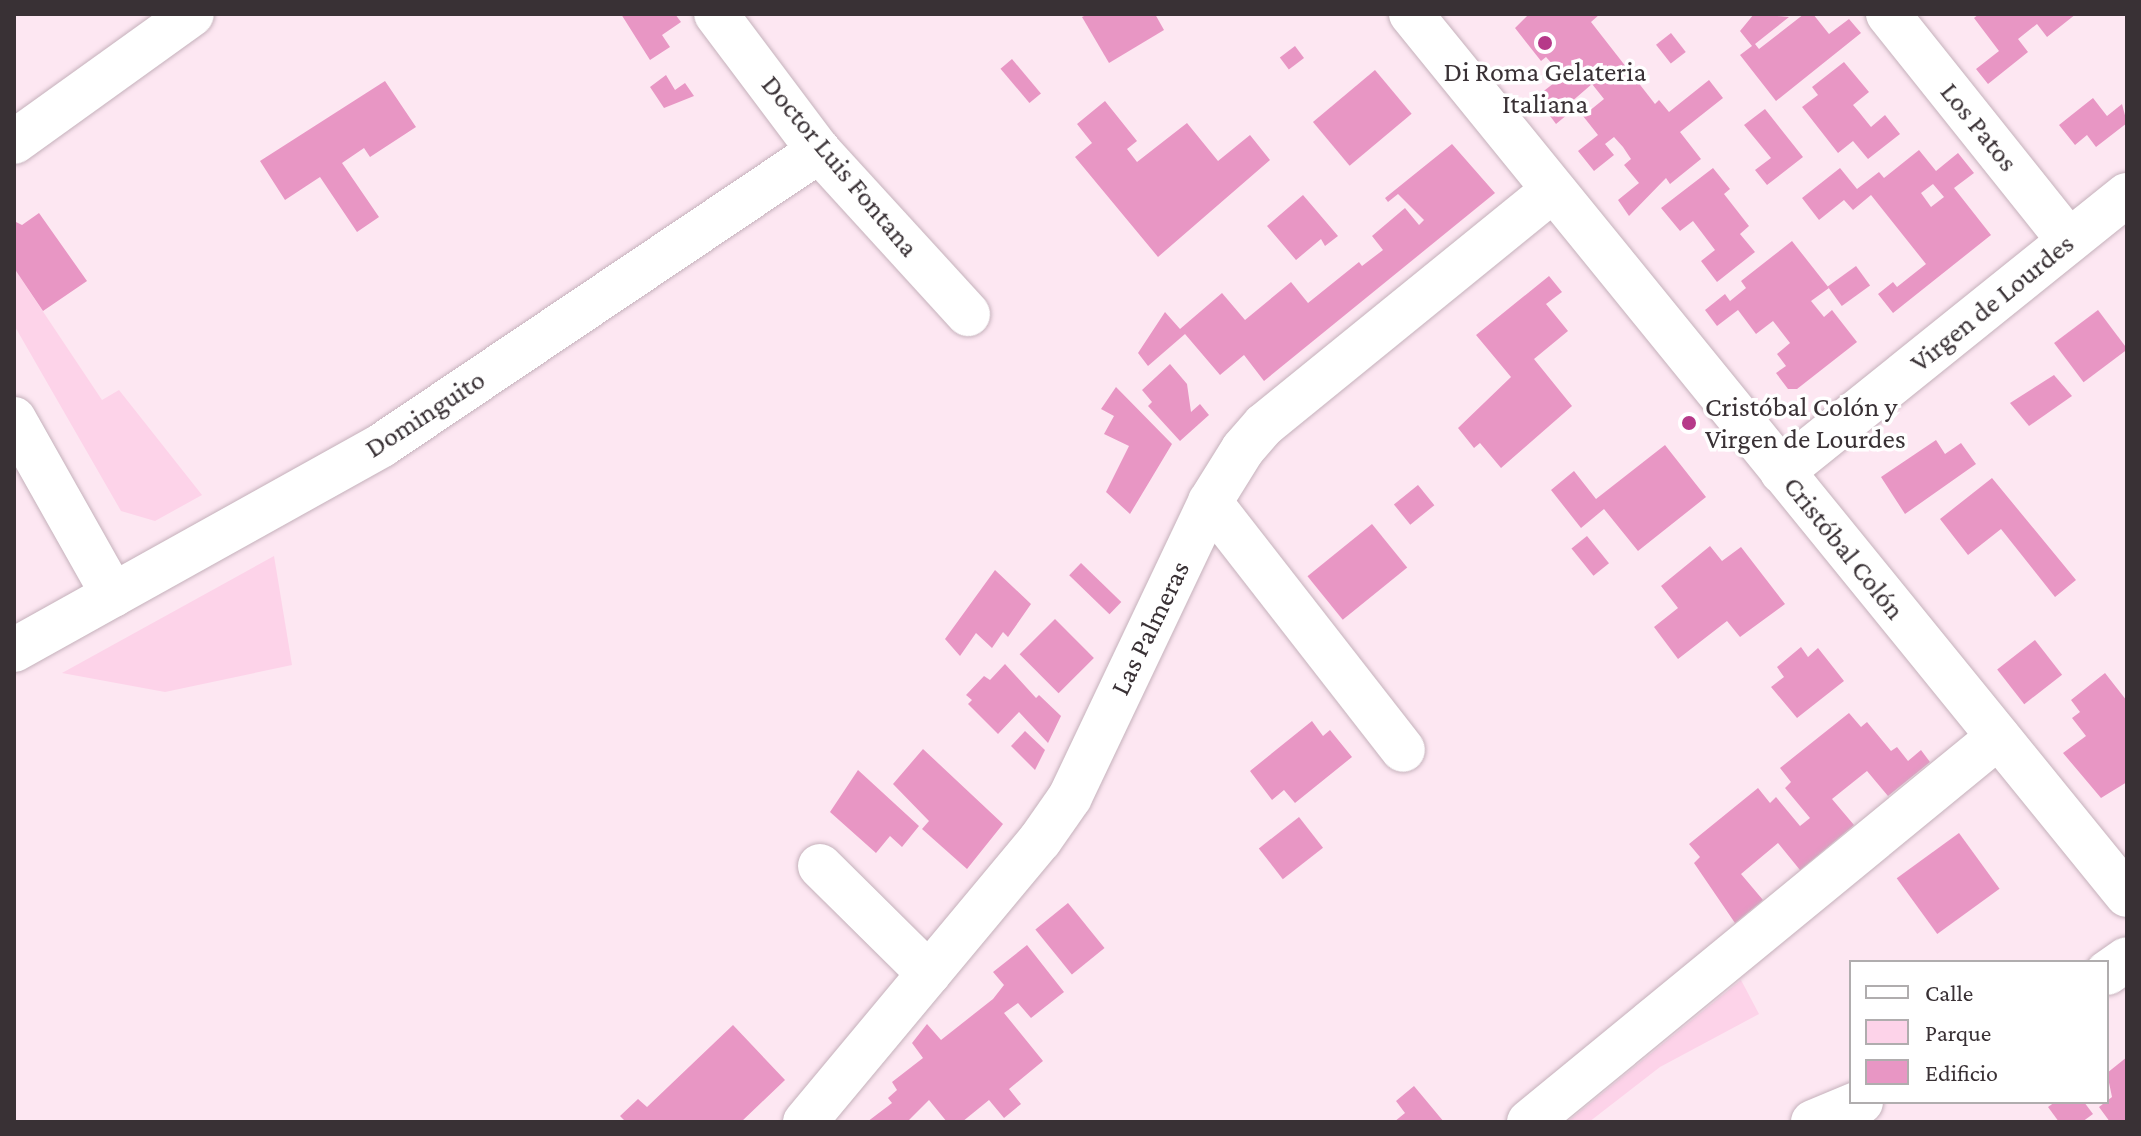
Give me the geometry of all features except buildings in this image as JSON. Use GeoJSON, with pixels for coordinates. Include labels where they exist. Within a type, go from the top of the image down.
{"type":"FeatureCollection","features":[{"type":"Feature","properties":{"kind":"street"},"geometry":{"type":"LineString","coordinates":[[14,142],[192,14]]}},
{"type":"Feature","properties":{"kind":"street","name":"Doctor Luis Fontana"},"geometry":{"type":"LineString","coordinates":[[716,14],[819,151],[968,314]]}},
{"type":"Feature","properties":{"kind":"street","name":"Cristóbal Colón"},"geometry":{"type":"LineString","coordinates":[[1411,14],[2127,895]]}},
{"type":"Feature","properties":{"kind":"street","name":"Los Patos"},"geometry":{"type":"LineString","coordinates":[[1888,14],[2069,241]]}},
{"type":"Feature","properties":{"kind":"street","name":"Dominguito"},"geometry":{"type":"LineString","coordinates":[[14,650],[382,445],[819,151]]}},
{"type":"Feature","properties":{"kind":"street","name":"Las Palmeras"},"geometry":{"type":"LineString","coordinates":[[805,1122],[929,974],[1070,797],[1210,502],[1264,425],[1553,190]]}},
{"type":"Feature","properties":{"kind":"street","name":"Virgen de Lourdes"},"geometry":{"type":"LineString","coordinates":[[1782,472],[2127,195]]}},
{"type":"Feature","properties":{"kind":"street"},"geometry":{"type":"LineString","coordinates":[[14,419],[113,595]]}},
{"type":"Feature","properties":{"kind":"street"},"geometry":{"type":"LineString","coordinates":[[1210,502],[1403,750]]}},
{"type":"Feature","properties":{"kind":"street"},"geometry":{"type":"LineString","coordinates":[[1529,1122],[1998,737]]}},
{"type":"Feature","properties":{"kind":"street"},"geometry":{"type":"LineString","coordinates":[[820,866],[929,974]]}},
{"type":"Feature","properties":{"kind":"street"},"geometry":{"type":"LineString","coordinates":[[2109,972],[2127,959]]}},
{"type":"Feature","properties":{"kind":"street"},"geometry":{"type":"LineString","coordinates":[[1813,1122],[1856,1104]]}},
{"type":"Feature","properties":{"kind":"green space"},"geometry":{"type":"Polygon","coordinates":[[[14,268],[102,400],[119,390],[202,495],[155,521],[121,511],[14,325],[14,268]]]}},
{"type":"Feature","properties":{"kind":"green space"},"geometry":{"type":"Polygon","coordinates":[[[274,556],[292,665],[165,692],[62,673],[274,556]]]}},
{"type":"Feature","properties":{"kind":"green space"},"geometry":{"type":"Polygon","coordinates":[[[1741,980],[1759,1014],[1660,1067],[1589,1122],[1567,1122],[1741,980]]]}},
{"type":"Feature","properties":{"kind":"place","name":"Di Roma Gelateria Italiana"},"geometry":{"type":"Point","coordinates":[1545,43]}},
{"type":"Feature","properties":{"kind":"place","name":"Cristóbal Colón y Virgen de Lourdes"},"geometry":{"type":"Point","coordinates":[1689,423]}}]}
